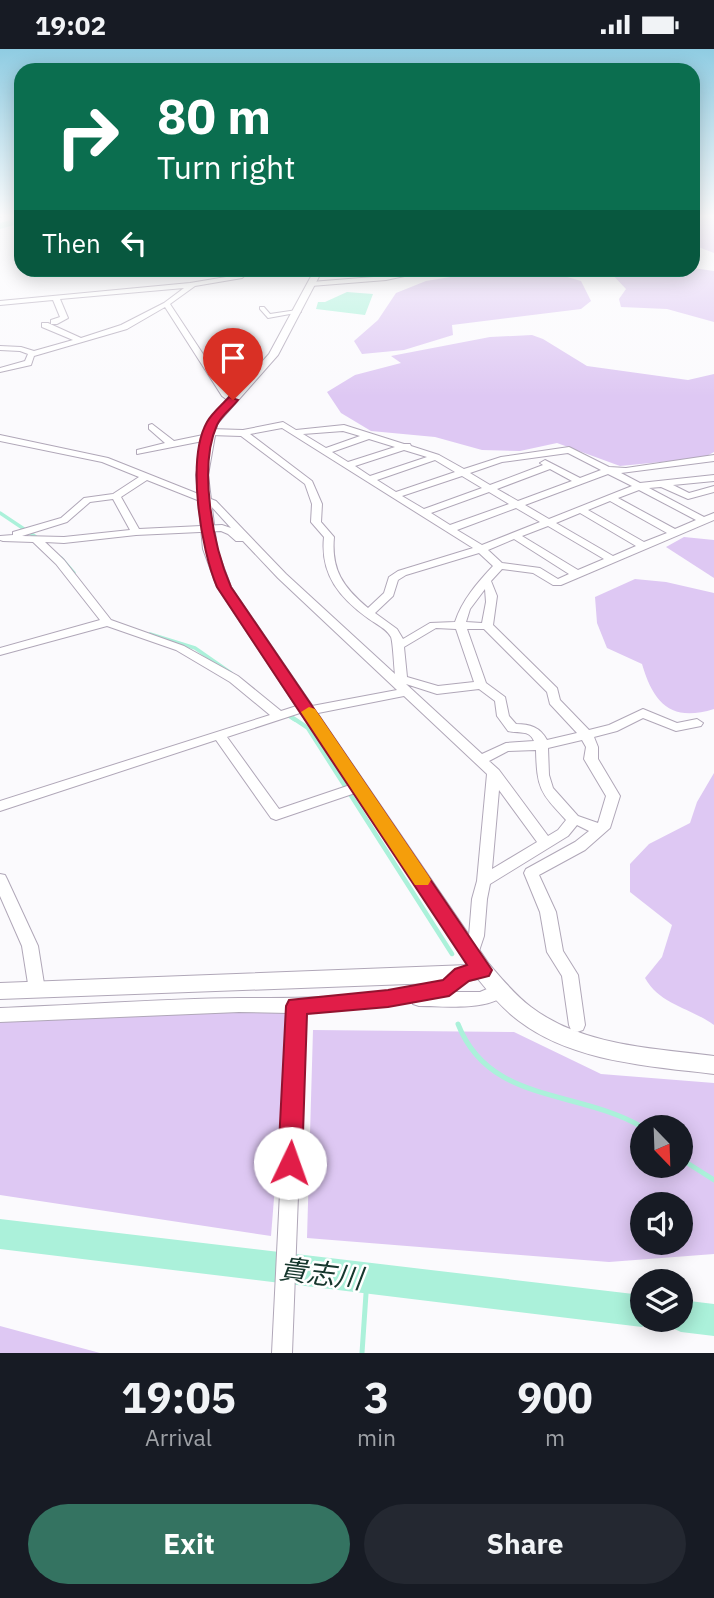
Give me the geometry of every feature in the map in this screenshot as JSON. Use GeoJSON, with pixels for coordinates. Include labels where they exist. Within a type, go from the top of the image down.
{"type":"FeatureCollection","features":[{"type":"Feature","properties":{"kind":"main road"},"geometry":{"type":"LineString","coordinates":[[315,277],[273,355],[212,423],[201,475],[210,549],[224,587],[359,787],[472,966],[532,1020],[567,1037],[633,1053],[714,1065]]}},
{"type":"Feature","properties":{"kind":"main road"},"geometry":{"type":"LineString","coordinates":[[0,991],[472,966]]}},
{"type":"Feature","properties":{"kind":"street"},"geometry":{"type":"LineString","coordinates":[[190,277],[192,285]]}},
{"type":"Feature","properties":{"kind":"street"},"geometry":{"type":"LineString","coordinates":[[0,303],[192,285],[240,277]]}},
{"type":"Feature","properties":{"kind":"street"},"geometry":{"type":"LineString","coordinates":[[315,277],[386,278]]}},
{"type":"Feature","properties":{"kind":"street"},"geometry":{"type":"LineString","coordinates":[[0,348],[21,349],[34,354],[124,327],[166,304],[192,285]]}},
{"type":"Feature","properties":{"kind":"street"},"geometry":{"type":"LineString","coordinates":[[54,322],[64,318],[56,298]]}},
{"type":"Feature","properties":{"kind":"street"},"geometry":{"type":"LineString","coordinates":[[166,304],[225,394],[233,400]]}},
{"type":"Feature","properties":{"kind":"street"},"geometry":{"type":"LineString","coordinates":[[262,308],[268,316],[297,312]]}},
{"type":"Feature","properties":{"kind":"street"},"geometry":{"type":"LineString","coordinates":[[45,325],[80,341]]}},
{"type":"Feature","properties":{"kind":"street"},"geometry":{"type":"LineString","coordinates":[[0,370],[28,363],[34,354]]}},
{"type":"Feature","properties":{"kind":"street"},"geometry":{"type":"LineString","coordinates":[[140,452],[151,446],[209,435],[243,433],[283,425],[481,549],[499,566],[536,571],[556,583],[714,516]]}},
{"type":"Feature","properties":{"kind":"street"},"geometry":{"type":"LineString","coordinates":[[152,427],[172,444]]}},
{"type":"Feature","properties":{"kind":"street"},"geometry":{"type":"LineString","coordinates":[[297,432],[335,427],[407,446],[436,457],[611,559]]}},
{"type":"Feature","properties":{"kind":"street"},"geometry":{"type":"LineString","coordinates":[[243,433],[309,483],[317,504],[316,521],[329,537],[326,548],[334,575],[347,598],[393,631],[398,640],[400,685]]}},
{"type":"Feature","properties":{"kind":"street"},"geometry":{"type":"LineString","coordinates":[[326,451],[369,435]]}},
{"type":"Feature","properties":{"kind":"street"},"geometry":{"type":"LineString","coordinates":[[0,438],[105,460],[214,503],[248,540],[494,773],[546,844]]}},
{"type":"Feature","properties":{"kind":"street"},"geometry":{"type":"LineString","coordinates":[[348,465],[407,446]]}},
{"type":"Feature","properties":{"kind":"street"},"geometry":{"type":"LineString","coordinates":[[395,495],[461,472],[531,455],[569,450],[703,520]]}},
{"type":"Feature","properties":{"kind":"street"},"geometry":{"type":"LineString","coordinates":[[531,455],[579,481]]}},
{"type":"Feature","properties":{"kind":"street"},"geometry":{"type":"LineString","coordinates":[[370,479],[436,457]]}},
{"type":"Feature","properties":{"kind":"street"},"geometry":{"type":"LineString","coordinates":[[449,530],[610,470],[658,467],[714,458]]}},
{"type":"Feature","properties":{"kind":"street"},"geometry":{"type":"LineString","coordinates":[[422,513],[550,466]]}},
{"type":"Feature","properties":{"kind":"street"},"geometry":{"type":"LineString","coordinates":[[1,538],[64,520],[87,500],[116,496],[145,477]]}},
{"type":"Feature","properties":{"kind":"street"},"geometry":{"type":"LineString","coordinates":[[369,613],[388,594],[393,579],[402,573],[481,549],[641,486],[714,478]]}},
{"type":"Feature","properties":{"kind":"street"},"geometry":{"type":"LineString","coordinates":[[663,484],[688,496],[714,489]]}},
{"type":"Feature","properties":{"kind":"street"},"geometry":{"type":"LineString","coordinates":[[116,496],[136,532]]}},
{"type":"Feature","properties":{"kind":"street"},"geometry":{"type":"LineString","coordinates":[[611,498],[673,532]]}},
{"type":"Feature","properties":{"kind":"street"},"geometry":{"type":"LineString","coordinates":[[581,510],[642,545]]}},
{"type":"Feature","properties":{"kind":"street"},"geometry":{"type":"LineString","coordinates":[[1,538],[64,540],[136,532],[222,528],[248,540]]}},
{"type":"Feature","properties":{"kind":"street"},"geometry":{"type":"LineString","coordinates":[[515,536],[578,574]]}},
{"type":"Feature","properties":{"kind":"street"},"geometry":{"type":"LineString","coordinates":[[35,538],[60,562],[107,622],[180,648],[234,679],[279,716]]}},
{"type":"Feature","properties":{"kind":"street"},"geometry":{"type":"LineString","coordinates":[[499,566],[465,609],[460,625],[481,685],[501,700],[503,716],[512,729],[526,727],[538,735],[543,745],[545,785],[574,820],[585,822],[599,830]]}},
{"type":"Feature","properties":{"kind":"street"},"geometry":{"type":"LineString","coordinates":[[485,581],[492,587],[493,597],[487,626]]}},
{"type":"Feature","properties":{"kind":"street"},"geometry":{"type":"LineString","coordinates":[[0,652],[107,622]]}},
{"type":"Feature","properties":{"kind":"street"},"geometry":{"type":"LineString","coordinates":[[397,647],[434,625],[487,626],[553,691],[554,701],[586,734],[592,747],[591,759],[613,796],[605,825],[580,846],[531,873],[548,912],[555,952],[570,975],[577,1025]]}},
{"type":"Feature","properties":{"kind":"street"},"geometry":{"type":"LineString","coordinates":[[0,806],[279,716],[400,685],[437,689],[481,685]]}},
{"type":"Feature","properties":{"kind":"street"},"geometry":{"type":"LineString","coordinates":[[481,760],[506,747],[543,745],[613,728],[643,712],[676,727],[697,723]]}},
{"type":"Feature","properties":{"kind":"street"},"geometry":{"type":"LineString","coordinates":[[219,735],[276,815],[359,787]]}},
{"type":"Feature","properties":{"kind":"street"},"geometry":{"type":"LineString","coordinates":[[388,999],[449,987],[472,966],[480,892],[484,881],[494,773]]}},
{"type":"Feature","properties":{"kind":"street"},"geometry":{"type":"LineString","coordinates":[[484,881],[563,833],[574,820]]}},
{"type":"Feature","properties":{"kind":"street"},"geometry":{"type":"LineString","coordinates":[[0,879],[30,946],[37,990]]}},
{"type":"Feature","properties":{"kind":"street"},"geometry":{"type":"LineString","coordinates":[[0,1016],[239,1005],[297,1006],[388,999],[482,999],[501,990]]}},
{"type":"Feature","properties":{"kind":"street"},"geometry":{"type":"LineString","coordinates":[[282,1353],[297,1006]]}},
{"type":"Feature","properties":{"kind":"shaded area"},"geometry":{"type":"Polygon","coordinates":[[[714,276],[714,322],[667,309],[621,307],[619,299],[626,289],[615,277],[714,276]]]}},
{"type":"Feature","properties":{"kind":"shaded area"},"geometry":{"type":"Polygon","coordinates":[[[450,277],[567,277],[581,281],[591,301],[581,309],[452,325],[453,335],[404,350],[362,354],[354,341],[378,320],[396,293],[426,281],[450,277]]]}},
{"type":"Feature","properties":{"kind":"shaded area"},"geometry":{"type":"Polygon","coordinates":[[[347,292],[373,294],[365,315],[316,309],[318,302],[325,302],[347,292]]]}},
{"type":"Feature","properties":{"kind":"shaded area"},"geometry":{"type":"Polygon","coordinates":[[[532,335],[587,366],[688,380],[714,374],[714,452],[703,458],[620,466],[557,443],[520,451],[482,450],[435,437],[371,431],[341,413],[327,392],[355,375],[401,363],[391,356],[490,337],[532,335]]]}},
{"type":"Feature","properties":{"kind":"shaded area"},"geometry":{"type":"Polygon","coordinates":[[[684,537],[714,540],[714,578],[666,547],[684,537]]]}},
{"type":"Feature","properties":{"kind":"shaded area"},"geometry":{"type":"Polygon","coordinates":[[[635,579],[666,582],[714,593],[714,709],[687,713],[667,707],[652,690],[642,664],[607,648],[597,623],[595,597],[635,579]]]}},
{"type":"Feature","properties":{"kind":"shaded area"},"geometry":{"type":"Polygon","coordinates":[[[714,773],[714,1025],[667,1000],[651,987],[645,978],[662,957],[672,925],[630,892],[630,864],[649,844],[690,823],[697,802],[714,773]]]}},
{"type":"Feature","properties":{"kind":"shaded area"},"geometry":{"type":"Polygon","coordinates":[[[290,999],[271,1236],[0,1195],[0,1010],[290,999]]]}},
{"type":"Feature","properties":{"kind":"shaded area"},"geometry":{"type":"Polygon","coordinates":[[[313,1030],[514,1032],[601,1074],[714,1083],[714,1254],[609,1262],[307,1238],[313,1030]]]}},
{"type":"Feature","properties":{"kind":"shaded area"},"geometry":{"type":"Polygon","coordinates":[[[0,1326],[100,1353],[0,1353],[0,1326]]]}},
{"type":"Feature","properties":{"kind":"waterway"},"geometry":{"type":"LineString","coordinates":[[0,513],[36,537]]}},
{"type":"Feature","properties":{"kind":"waterway"},"geometry":{"type":"LineString","coordinates":[[61,558],[74,573]]}},
{"type":"Feature","properties":{"kind":"waterway"},"geometry":{"type":"LineString","coordinates":[[150,634],[195,648],[231,673]]}},
{"type":"Feature","properties":{"kind":"waterway"},"geometry":{"type":"LineString","coordinates":[[287,715],[295,720]]}},
{"type":"Feature","properties":{"kind":"waterway"},"geometry":{"type":"LineString","coordinates":[[293,718],[308,728],[452,954]]}},
{"type":"Feature","properties":{"kind":"waterway"},"geometry":{"type":"LineString","coordinates":[[458,1024],[472,1050],[491,1069],[513,1082],[630,1121]]}},
{"type":"Feature","properties":{"kind":"waterway"},"geometry":{"type":"LineString","coordinates":[[693,1167],[714,1180]]}},
{"type":"Feature","properties":{"kind":"waterway","name":"貴志川"},"geometry":{"type":"LineString","coordinates":[[0,1234],[630,1310]]}},
{"type":"Feature","properties":{"kind":"waterway"},"geometry":{"type":"LineString","coordinates":[[362,1353],[367,1279]]}},
{"type":"Feature","properties":{"kind":"waterway","name":"貴志川"},"geometry":{"type":"LineString","coordinates":[[693,1317],[714,1320]]}},
{"type":"Feature","properties":{"kind":"slow traffic"},"geometry":{"type":"LineString","coordinates":[[309,712],[422,880]]}},
{"type":"Feature","properties":{"kind":"route"},"geometry":{"type":"LineString","coordinates":[[233,400],[212,423],[201,475],[210,549],[224,587],[482,970],[462,974],[449,987],[388,999],[297,1006],[290,1163]]}}]}
